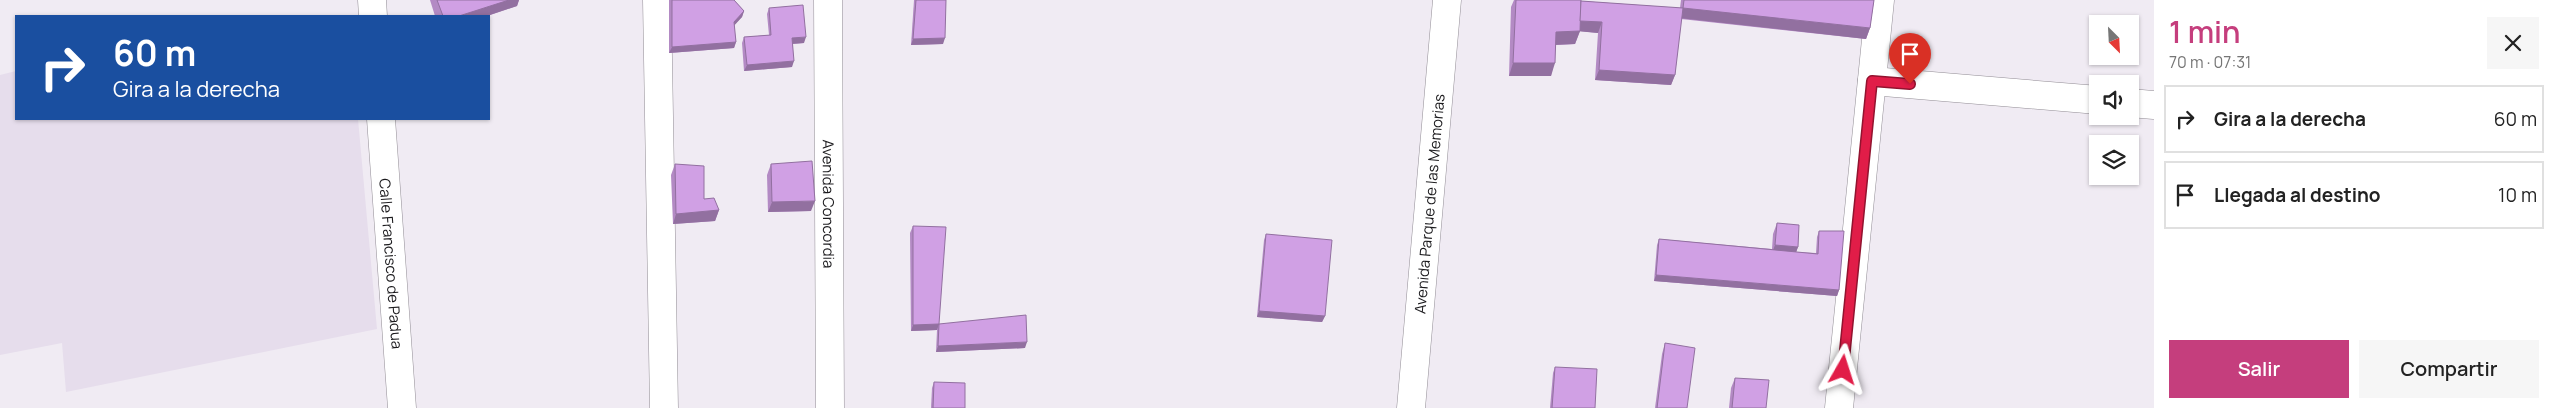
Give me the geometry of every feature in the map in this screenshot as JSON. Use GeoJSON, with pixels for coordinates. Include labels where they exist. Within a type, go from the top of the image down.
{"type":"FeatureCollection","features":[{"type":"Feature","properties":{"kind":"street"},"geometry":{"type":"LineString","coordinates":[[372,0],[373,15]]}},
{"type":"Feature","properties":{"kind":"street"},"geometry":{"type":"LineString","coordinates":[[657,0],[664,408]]}},
{"type":"Feature","properties":{"kind":"street","name":"Avenida Concordia"},"geometry":{"type":"LineString","coordinates":[[828,0],[830,408]]}},
{"type":"Feature","properties":{"kind":"street","name":"Avenida Parque de las Memorias"},"geometry":{"type":"LineString","coordinates":[[1410,408],[1446,0]]}},
{"type":"Feature","properties":{"kind":"street"},"geometry":{"type":"LineString","coordinates":[[1840,408],[1880,0]]}},
{"type":"Feature","properties":{"kind":"street"},"geometry":{"type":"LineString","coordinates":[[1872,81],[2089,99]]}},
{"type":"Feature","properties":{"kind":"street"},"geometry":{"type":"LineString","coordinates":[[2139,104],[2154,105]]}},
{"type":"Feature","properties":{"kind":"street","name":"Calle Francisco de Padua"},"geometry":{"type":"LineString","coordinates":[[381,120],[402,408]]}},
{"type":"Feature","properties":{"kind":"shaded area"},"geometry":{"type":"Polygon","coordinates":[[[15,71],[15,120],[358,120],[377,329],[66,392],[62,343],[0,355],[0,75],[15,71]]]}},
{"type":"Feature","properties":{"kind":"building"},"geometry":{"type":"Polygon","coordinates":[[[437,0],[509,0],[462,15],[443,15],[437,0]]]}},
{"type":"Feature","properties":{"kind":"building"},"geometry":{"type":"Polygon","coordinates":[[[672,0],[734,0],[744,11],[734,22],[736,42],[672,47],[672,0]]]}},
{"type":"Feature","properties":{"kind":"building"},"geometry":{"type":"Polygon","coordinates":[[[916,0],[946,0],[945,38],[913,39],[916,0]]]}},
{"type":"Feature","properties":{"kind":"building"},"geometry":{"type":"Polygon","coordinates":[[[1516,0],[1581,0],[1580,31],[1556,32],[1555,63],[1513,63],[1516,0]]]}},
{"type":"Feature","properties":{"kind":"building"},"geometry":{"type":"Polygon","coordinates":[[[1684,0],[1874,0],[1870,28],[1683,8],[1684,0]]]}},
{"type":"Feature","properties":{"kind":"building"},"geometry":{"type":"Polygon","coordinates":[[[1581,1],[1683,8],[1675,75],[1599,70],[1602,22],[1580,21],[1581,1]]]}},
{"type":"Feature","properties":{"kind":"building"},"geometry":{"type":"Polygon","coordinates":[[[803,5],[806,37],[792,38],[794,61],[747,65],[744,37],[771,35],[769,8],[803,5]]]}},
{"type":"Feature","properties":{"kind":"building"},"geometry":{"type":"Polygon","coordinates":[[[812,161],[815,201],[772,202],[771,164],[812,161]]]}},
{"type":"Feature","properties":{"kind":"building"},"geometry":{"type":"Polygon","coordinates":[[[675,164],[704,166],[704,199],[714,198],[719,210],[676,214],[675,164]]]}},
{"type":"Feature","properties":{"kind":"building"},"geometry":{"type":"Polygon","coordinates":[[[1777,223],[1799,225],[1798,247],[1775,245],[1777,223]]]}},
{"type":"Feature","properties":{"kind":"building"},"geometry":{"type":"Polygon","coordinates":[[[913,226],[946,227],[939,324],[913,325],[913,226]]]}},
{"type":"Feature","properties":{"kind":"building"},"geometry":{"type":"Polygon","coordinates":[[[1819,231],[1844,231],[1839,290],[1656,275],[1659,239],[1818,254],[1819,231]]]}},
{"type":"Feature","properties":{"kind":"building"},"geometry":{"type":"Polygon","coordinates":[[[1266,234],[1332,240],[1325,316],[1259,311],[1266,234]]]}},
{"type":"Feature","properties":{"kind":"building"},"geometry":{"type":"Polygon","coordinates":[[[1026,315],[1027,342],[938,346],[939,324],[1026,315]]]}},
{"type":"Feature","properties":{"kind":"building"},"geometry":{"type":"Polygon","coordinates":[[[1665,343],[1695,348],[1687,408],[1657,408],[1665,343]]]}},
{"type":"Feature","properties":{"kind":"building"},"geometry":{"type":"Polygon","coordinates":[[[1555,367],[1597,369],[1595,408],[1552,408],[1555,367]]]}},
{"type":"Feature","properties":{"kind":"building"},"geometry":{"type":"Polygon","coordinates":[[[1735,378],[1769,380],[1766,408],[1732,408],[1735,378]]]}},
{"type":"Feature","properties":{"kind":"building"},"geometry":{"type":"Polygon","coordinates":[[[934,382],[965,383],[965,408],[933,408],[934,382]]]}},
{"type":"Feature","properties":{"kind":"route"},"geometry":{"type":"LineString","coordinates":[[1843,370],[1872,81],[1910,84]]}}]}
